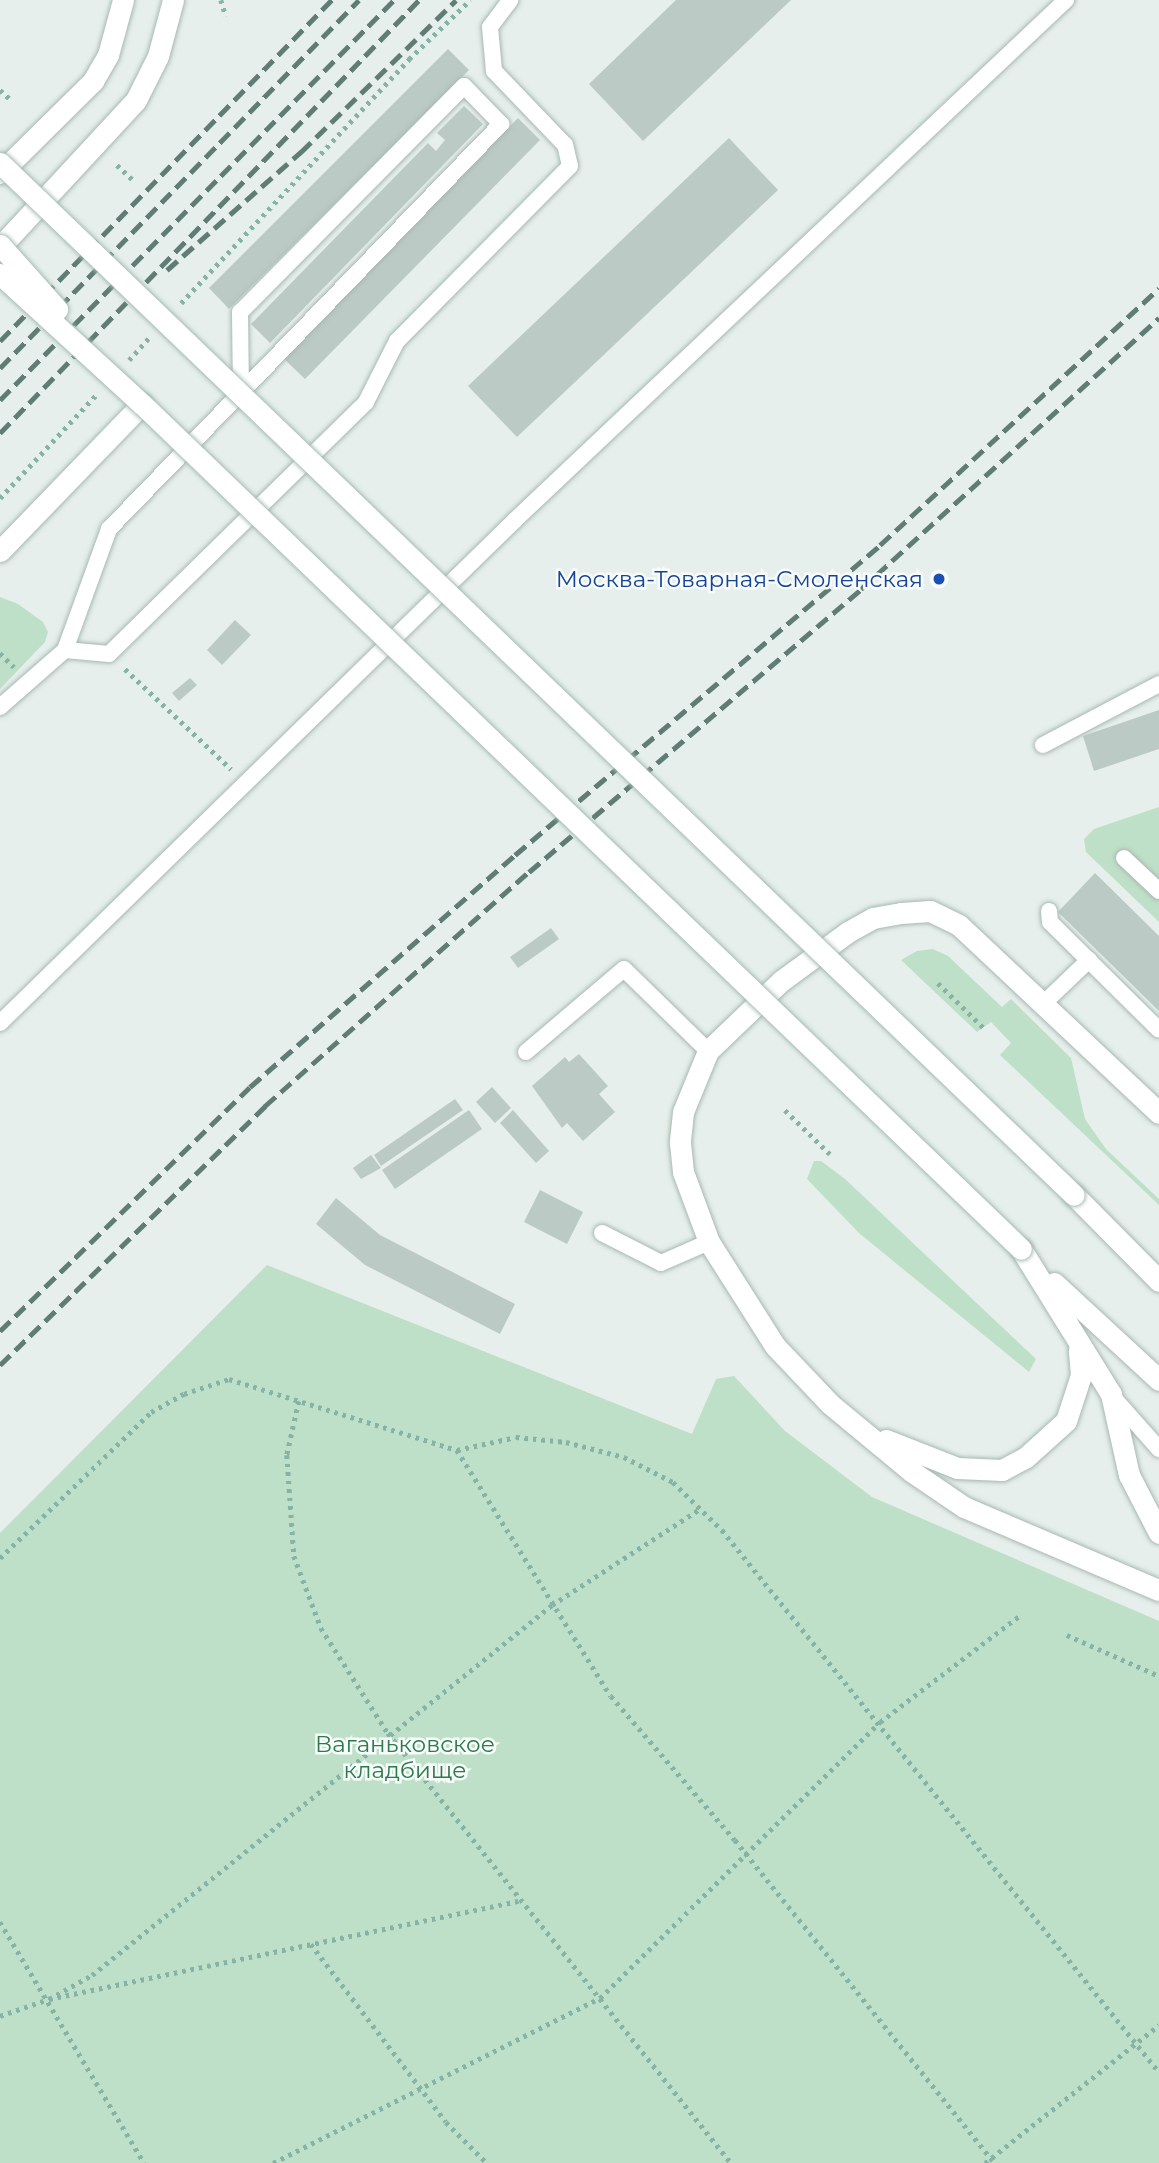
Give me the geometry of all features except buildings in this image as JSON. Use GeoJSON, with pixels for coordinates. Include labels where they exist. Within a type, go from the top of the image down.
{"type":"FeatureCollection","features":[{"type":"Feature","properties":{"kind":"main road"},"geometry":{"type":"LineString","coordinates":[[0,173],[93,82],[108,55],[123,0]]}},
{"type":"Feature","properties":{"kind":"main road"},"geometry":{"type":"LineString","coordinates":[[142,404],[0,246],[136,100],[158,56],[173,0]]}},
{"type":"Feature","properties":{"kind":"main road"},"geometry":{"type":"LineString","coordinates":[[0,163],[1074,1195],[1159,1281]]}},
{"type":"Feature","properties":{"kind":"main road"},"geometry":{"type":"LineString","coordinates":[[0,274],[142,404],[1159,1380]]}},
{"type":"Feature","properties":{"kind":"main road"},"geometry":{"type":"LineString","coordinates":[[0,551],[142,404]]}},
{"type":"Feature","properties":{"kind":"main road"},"geometry":{"type":"LineString","coordinates":[[1157,1106],[959,925],[930,911],[901,913],[873,918],[848,932],[781,981],[708,1051],[683,1112],[680,1143],[683,1172],[709,1242],[775,1346],[859,1427],[911,1471],[964,1507],[1159,1590]]}},
{"type":"Feature","properties":{"kind":"main road"},"geometry":{"type":"LineString","coordinates":[[1021,1250],[1057,1303],[1079,1348],[1111,1394],[1129,1475],[1159,1533]]}},
{"type":"Feature","properties":{"kind":"main road"},"geometry":{"type":"LineString","coordinates":[[859,1427],[957,1468],[1002,1470],[1025,1458],[1066,1421],[1081,1375],[1079,1348]]}},
{"type":"Feature","properties":{"kind":"lane"},"geometry":{"type":"LineString","coordinates":[[65,650],[109,654],[366,402],[397,341],[570,166],[565,145],[494,71],[490,27],[510,0]]}},
{"type":"Feature","properties":{"kind":"lane"},"geometry":{"type":"LineString","coordinates":[[0,1023],[514,520],[1066,0]]}},
{"type":"Feature","properties":{"kind":"lane"},"geometry":{"type":"LineString","coordinates":[[0,707],[65,650],[110,529],[241,389],[501,124],[464,86],[240,312],[241,389]]}},
{"type":"Feature","properties":{"kind":"lane"},"geometry":{"type":"LineString","coordinates":[[1043,745],[1159,684]]}},
{"type":"Feature","properties":{"kind":"lane"},"geometry":{"type":"LineString","coordinates":[[1124,858],[1159,891]]}},
{"type":"Feature","properties":{"kind":"lane"},"geometry":{"type":"LineString","coordinates":[[1049,911],[1050,922],[1159,1030]]}},
{"type":"Feature","properties":{"kind":"lane"},"geometry":{"type":"LineString","coordinates":[[1045,1002],[1089,960]]}},
{"type":"Feature","properties":{"kind":"lane"},"geometry":{"type":"LineString","coordinates":[[526,1052],[624,969],[708,1051]]}},
{"type":"Feature","properties":{"kind":"lane"},"geometry":{"type":"LineString","coordinates":[[602,1233],[661,1264],[709,1242]]}},
{"type":"Feature","properties":{"kind":"lane"},"geometry":{"type":"LineString","coordinates":[[1111,1394],[1158,1449]]}},
{"type":"Feature","properties":{"kind":"path"},"geometry":{"type":"LineString","coordinates":[[221,0],[226,16]]}},
{"type":"Feature","properties":{"kind":"path"},"geometry":{"type":"LineString","coordinates":[[171,314],[408,59],[470,0]]}},
{"type":"Feature","properties":{"kind":"path"},"geometry":{"type":"LineString","coordinates":[[0,90],[11,100]]}},
{"type":"Feature","properties":{"kind":"path"},"geometry":{"type":"LineString","coordinates":[[117,165],[134,181]]}},
{"type":"Feature","properties":{"kind":"path"},"geometry":{"type":"LineString","coordinates":[[124,365],[152,335]]}},
{"type":"Feature","properties":{"kind":"path"},"geometry":{"type":"LineString","coordinates":[[0,498],[104,386]]}},
{"type":"Feature","properties":{"kind":"path"},"geometry":{"type":"LineString","coordinates":[[109,654],[246,783]]}},
{"type":"Feature","properties":{"kind":"path"},"geometry":{"type":"LineString","coordinates":[[938,983],[984,1028]]}},
{"type":"Feature","properties":{"kind":"path"},"geometry":{"type":"LineString","coordinates":[[785,1110],[830,1154]]}},
{"type":"Feature","properties":{"kind":"path"},"geometry":{"type":"LineString","coordinates":[[0,1558],[150,1412],[184,1394],[229,1379],[457,1450],[516,1437],[566,1442],[624,1457],[673,1482],[700,1509],[880,1722],[1159,2072]]}},
{"type":"Feature","properties":{"kind":"path"},"geometry":{"type":"LineString","coordinates":[[299,1401],[287,1455],[293,1556],[321,1628],[388,1733],[732,2163]]}},
{"type":"Feature","properties":{"kind":"path"},"geometry":{"type":"LineString","coordinates":[[457,1450],[611,1696],[745,1853],[993,2161]]}},
{"type":"Feature","properties":{"kind":"path"},"geometry":{"type":"LineString","coordinates":[[49,1999],[92,1975],[388,1733],[552,1605],[700,1509]]}},
{"type":"Feature","properties":{"kind":"path"},"geometry":{"type":"LineString","coordinates":[[273,2163],[600,1998],[880,1722],[1018,1616]]}},
{"type":"Feature","properties":{"kind":"path"},"geometry":{"type":"LineString","coordinates":[[1067,1635],[1159,1676]]}},
{"type":"Feature","properties":{"kind":"path"},"geometry":{"type":"LineString","coordinates":[[0,2016],[49,1999],[521,1900]]}},
{"type":"Feature","properties":{"kind":"path"},"geometry":{"type":"LineString","coordinates":[[0,1922],[49,1999],[144,2163]]}},
{"type":"Feature","properties":{"kind":"path"},"geometry":{"type":"LineString","coordinates":[[311,1944],[420,2088],[487,2163]]}},
{"type":"Feature","properties":{"kind":"path"},"geometry":{"type":"LineString","coordinates":[[985,2163],[993,2161],[1159,2025]]}},
{"type":"Feature","properties":{"kind":"green space"},"geometry":{"type":"Polygon","coordinates":[[[0,597],[18,604],[43,622],[48,632],[45,642],[0,689],[0,597]]]}},
{"type":"Feature","properties":{"kind":"green space"},"geometry":{"type":"Polygon","coordinates":[[[1159,807],[1159,922],[1086,852],[1084,839],[1094,829],[1159,807]]]}},
{"type":"Feature","properties":{"kind":"green space"},"geometry":{"type":"Polygon","coordinates":[[[933,949],[948,956],[1002,1007],[1011,999],[1071,1058],[1085,1119],[1106,1149],[1159,1199],[1159,1205],[1000,1055],[1011,1043],[991,1022],[977,1032],[901,960],[917,951],[933,949]]]}},
{"type":"Feature","properties":{"kind":"green space"},"geometry":{"type":"Polygon","coordinates":[[[814,1161],[821,1161],[845,1179],[1036,1359],[1029,1372],[859,1233],[807,1179],[814,1161]]]}},
{"type":"Feature","properties":{"kind":"green space","name":"Ваганьковское кладбище"},"geometry":{"type":"Polygon","coordinates":[[[267,1265],[692,1434],[716,1379],[734,1376],[785,1431],[872,1497],[1159,1621],[1159,2163],[0,2163],[0,1533],[267,1265]]]}},
{"type":"Feature","properties":{"kind":"railway"},"geometry":{"type":"LineString","coordinates":[[0,341],[332,0]]}},
{"type":"Feature","properties":{"kind":"railway"},"geometry":{"type":"LineString","coordinates":[[0,368],[359,0]]}},
{"type":"Feature","properties":{"kind":"railway"},"geometry":{"type":"LineString","coordinates":[[0,400],[394,0]]}},
{"type":"Feature","properties":{"kind":"railway"},"geometry":{"type":"LineString","coordinates":[[0,433],[419,0]]}},
{"type":"Feature","properties":{"kind":"railway"},"geometry":{"type":"LineString","coordinates":[[167,270],[301,152],[456,0]]}},
{"type":"Feature","properties":{"kind":"railway"},"geometry":{"type":"LineString","coordinates":[[0,1331],[250,1087],[515,855],[880,545],[1159,288]]}},
{"type":"Feature","properties":{"kind":"railway"},"geometry":{"type":"LineString","coordinates":[[0,1365],[265,1106],[529,872],[861,589],[1159,318]]}},
{"type":"Feature","properties":{"kind":"place","name":"Москва-Товарная-Смоленская"},"geometry":{"type":"Point","coordinates":[939,579]}}]}
